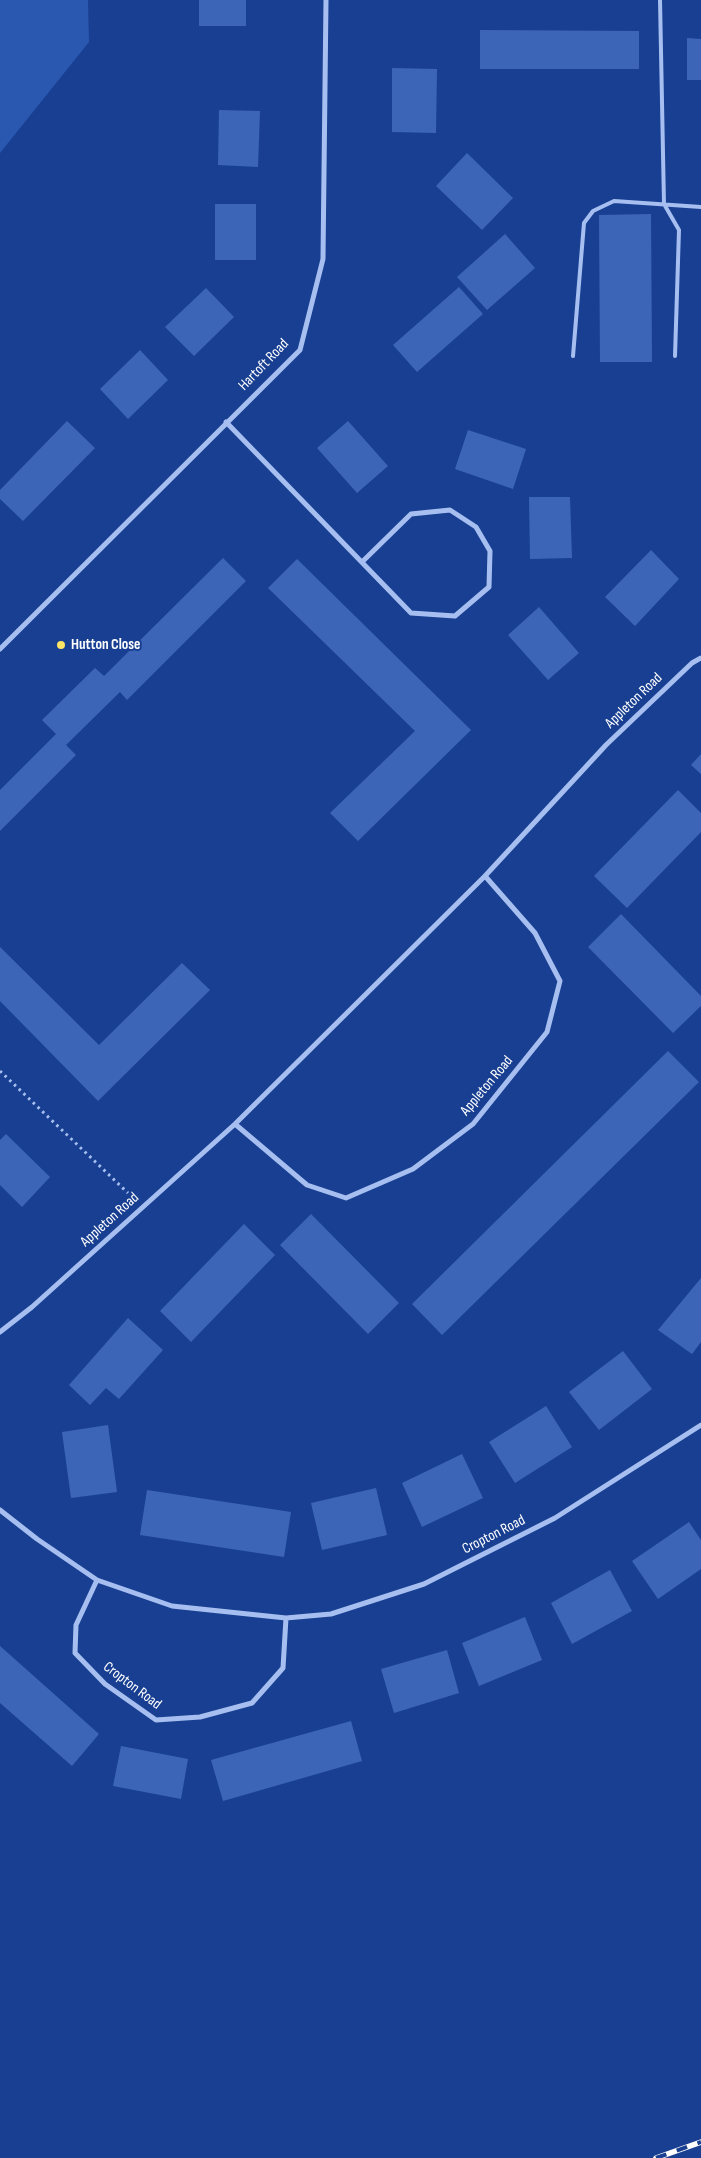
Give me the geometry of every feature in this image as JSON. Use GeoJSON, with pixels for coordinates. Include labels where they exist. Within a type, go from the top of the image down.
{"type":"FeatureCollection","features":[{"type":"Feature","properties":{"kind":"street","name":"Hartoft Road"},"geometry":{"type":"LineString","coordinates":[[0,648],[300,350],[323,259],[326,0]]}},
{"type":"Feature","properties":{"kind":"street"},"geometry":{"type":"LineString","coordinates":[[226,422],[411,613],[454,616],[489,587],[490,551],[476,527],[450,510],[411,514],[362,562]]}},
{"type":"Feature","properties":{"kind":"street","name":"Appleton Road"},"geometry":{"type":"LineString","coordinates":[[0,1332],[32,1307],[235,1124],[485,876],[606,745],[692,663],[701,658]]}},
{"type":"Feature","properties":{"kind":"street","name":"Appleton Road"},"geometry":{"type":"LineString","coordinates":[[235,1124],[307,1185],[346,1198],[413,1169],[473,1124],[547,1032],[560,981],[535,933],[485,876]]}},
{"type":"Feature","properties":{"kind":"street","name":"Cropton Road"},"geometry":{"type":"LineString","coordinates":[[0,1510],[37,1539],[97,1580],[172,1606],[286,1618],[331,1614],[424,1584],[556,1518],[696,1430],[701,1425]]}},
{"type":"Feature","properties":{"kind":"street"},"geometry":{"type":"LineString","coordinates":[[696,1430],[701,1437]]}},
{"type":"Feature","properties":{"kind":"street","name":"Cropton Road"},"geometry":{"type":"LineString","coordinates":[[97,1580],[76,1625],[75,1653],[104,1684],[156,1720],[200,1717],[252,1703],[283,1668],[286,1618]]}},
{"type":"Feature","properties":{"kind":"lane"},"geometry":{"type":"LineString","coordinates":[[660,0],[664,204],[679,230],[675,356]]}},
{"type":"Feature","properties":{"kind":"lane"},"geometry":{"type":"LineString","coordinates":[[574,356],[584,223],[593,211],[614,202],[701,207]]}},
{"type":"Feature","properties":{"kind":"path"},"geometry":{"type":"LineString","coordinates":[[0,1071],[143,1207]]}},
{"type":"Feature","properties":{"kind":"shaded area"},"geometry":{"type":"Polygon","coordinates":[[[0,0],[88,0],[89,42],[0,153],[0,0]]]}},
{"type":"Feature","properties":{"kind":"building"},"geometry":{"type":"Polygon","coordinates":[[[199,0],[246,0],[246,26],[199,26],[199,0]]]}},
{"type":"Feature","properties":{"kind":"building"},"geometry":{"type":"Polygon","coordinates":[[[480,30],[639,31],[639,69],[480,69],[480,30]]]}},
{"type":"Feature","properties":{"kind":"building"},"geometry":{"type":"Polygon","coordinates":[[[687,38],[701,39],[701,80],[687,80],[687,38]]]}},
{"type":"Feature","properties":{"kind":"building"},"geometry":{"type":"Polygon","coordinates":[[[392,68],[437,69],[436,133],[392,132],[392,68]]]}},
{"type":"Feature","properties":{"kind":"building"},"geometry":{"type":"Polygon","coordinates":[[[219,110],[260,111],[258,167],[218,165],[219,110]]]}},
{"type":"Feature","properties":{"kind":"building"},"geometry":{"type":"Polygon","coordinates":[[[467,153],[513,198],[482,230],[436,186],[467,153]]]}},
{"type":"Feature","properties":{"kind":"building"},"geometry":{"type":"Polygon","coordinates":[[[215,204],[256,204],[256,260],[215,260],[215,204]]]}},
{"type":"Feature","properties":{"kind":"building"},"geometry":{"type":"Polygon","coordinates":[[[651,214],[652,362],[600,362],[599,215],[651,214]]]}},
{"type":"Feature","properties":{"kind":"building"},"geometry":{"type":"Polygon","coordinates":[[[505,234],[535,268],[487,310],[457,277],[505,234]]]}},
{"type":"Feature","properties":{"kind":"building"},"geometry":{"type":"Polygon","coordinates":[[[459,287],[483,314],[417,372],[393,345],[459,287]]]}},
{"type":"Feature","properties":{"kind":"building"},"geometry":{"type":"Polygon","coordinates":[[[206,288],[234,317],[194,356],[165,327],[206,288]]]}},
{"type":"Feature","properties":{"kind":"building"},"geometry":{"type":"Polygon","coordinates":[[[140,350],[168,380],[128,419],[100,389],[140,350]]]}},
{"type":"Feature","properties":{"kind":"building"},"geometry":{"type":"Polygon","coordinates":[[[67,421],[95,448],[23,521],[0,499],[0,490],[67,421]]]}},
{"type":"Feature","properties":{"kind":"building"},"geometry":{"type":"Polygon","coordinates":[[[348,421],[388,466],[357,493],[317,448],[348,421]]]}},
{"type":"Feature","properties":{"kind":"building"},"geometry":{"type":"Polygon","coordinates":[[[468,430],[526,449],[513,489],[455,469],[468,430]]]}},
{"type":"Feature","properties":{"kind":"building"},"geometry":{"type":"Polygon","coordinates":[[[529,497],[570,497],[572,558],[530,559],[529,497]]]}},
{"type":"Feature","properties":{"kind":"building"},"geometry":{"type":"Polygon","coordinates":[[[651,550],[679,579],[635,626],[605,597],[651,550]]]}},
{"type":"Feature","properties":{"kind":"building"},"geometry":{"type":"Polygon","coordinates":[[[223,558],[246,581],[127,700],[120,692],[66,745],[76,755],[0,831],[0,790],[56,734],[42,720],[95,668],[104,676],[223,558]]]}},
{"type":"Feature","properties":{"kind":"building"},"geometry":{"type":"Polygon","coordinates":[[[297,559],[471,730],[358,841],[330,813],[415,731],[268,588],[297,559]]]}},
{"type":"Feature","properties":{"kind":"building"},"geometry":{"type":"Polygon","coordinates":[[[539,607],[579,653],[548,680],[508,635],[539,607]]]}},
{"type":"Feature","properties":{"kind":"building"},"geometry":{"type":"Polygon","coordinates":[[[701,754],[701,774],[691,765],[701,754]]]}},
{"type":"Feature","properties":{"kind":"building"},"geometry":{"type":"Polygon","coordinates":[[[678,790],[701,813],[701,832],[627,908],[594,876],[678,790]]]}},
{"type":"Feature","properties":{"kind":"building"},"geometry":{"type":"Polygon","coordinates":[[[621,914],[701,996],[701,1006],[673,1033],[588,947],[621,914]]]}},
{"type":"Feature","properties":{"kind":"building"},"geometry":{"type":"Polygon","coordinates":[[[0,947],[99,1045],[182,963],[210,990],[98,1101],[0,1001],[0,947]]]}},
{"type":"Feature","properties":{"kind":"building"},"geometry":{"type":"Polygon","coordinates":[[[668,1051],[699,1082],[442,1335],[412,1304],[668,1051]]]}},
{"type":"Feature","properties":{"kind":"building"},"geometry":{"type":"Polygon","coordinates":[[[6,1134],[50,1177],[22,1207],[0,1185],[0,1140],[6,1134]]]}},
{"type":"Feature","properties":{"kind":"building"},"geometry":{"type":"Polygon","coordinates":[[[311,1214],[399,1303],[368,1334],[280,1245],[311,1214]]]}},
{"type":"Feature","properties":{"kind":"building"},"geometry":{"type":"Polygon","coordinates":[[[244,1224],[275,1255],[191,1342],[160,1311],[244,1224]]]}},
{"type":"Feature","properties":{"kind":"building"},"geometry":{"type":"Polygon","coordinates":[[[701,1278],[701,1342],[692,1354],[658,1330],[701,1278]]]}},
{"type":"Feature","properties":{"kind":"building"},"geometry":{"type":"Polygon","coordinates":[[[128,1318],[163,1350],[119,1399],[106,1388],[90,1405],[69,1385],[128,1318]]]}},
{"type":"Feature","properties":{"kind":"building"},"geometry":{"type":"Polygon","coordinates":[[[623,1351],[652,1389],[599,1430],[569,1392],[623,1351]]]}},
{"type":"Feature","properties":{"kind":"building"},"geometry":{"type":"Polygon","coordinates":[[[546,1406],[572,1447],[515,1483],[489,1442],[546,1406]]]}},
{"type":"Feature","properties":{"kind":"building"},"geometry":{"type":"Polygon","coordinates":[[[108,1425],[117,1492],[71,1498],[62,1432],[108,1425]]]}},
{"type":"Feature","properties":{"kind":"building"},"geometry":{"type":"Polygon","coordinates":[[[462,1454],[483,1498],[422,1527],[402,1483],[462,1454]]]}},
{"type":"Feature","properties":{"kind":"building"},"geometry":{"type":"Polygon","coordinates":[[[376,1488],[387,1535],[322,1550],[311,1503],[376,1488]]]}},
{"type":"Feature","properties":{"kind":"building"},"geometry":{"type":"Polygon","coordinates":[[[147,1490],[291,1512],[284,1557],[140,1535],[147,1490]]]}},
{"type":"Feature","properties":{"kind":"building"},"geometry":{"type":"Polygon","coordinates":[[[689,1522],[701,1540],[701,1569],[658,1599],[632,1561],[689,1522]]]}},
{"type":"Feature","properties":{"kind":"building"},"geometry":{"type":"Polygon","coordinates":[[[610,1570],[632,1611],[572,1644],[551,1603],[610,1570]]]}},
{"type":"Feature","properties":{"kind":"building"},"geometry":{"type":"Polygon","coordinates":[[[525,1617],[542,1660],[479,1686],[462,1643],[525,1617]]]}},
{"type":"Feature","properties":{"kind":"building"},"geometry":{"type":"Polygon","coordinates":[[[0,1646],[99,1734],[72,1766],[0,1703],[0,1646]]]}},
{"type":"Feature","properties":{"kind":"building"},"geometry":{"type":"Polygon","coordinates":[[[447,1650],[459,1693],[394,1713],[381,1669],[447,1650]]]}},
{"type":"Feature","properties":{"kind":"building"},"geometry":{"type":"Polygon","coordinates":[[[351,1721],[362,1761],[223,1801],[211,1760],[351,1721]]]}},
{"type":"Feature","properties":{"kind":"building"},"geometry":{"type":"Polygon","coordinates":[[[121,1746],[188,1759],[181,1799],[113,1786],[121,1746]]]}},
{"type":"Feature","properties":{"kind":"railway"},"geometry":{"type":"LineString","coordinates":[[656,2158],[701,2142]]}},
{"type":"Feature","properties":{"kind":"place","name":"Hutton Close"},"geometry":{"type":"Point","coordinates":[61,645]}}]}
